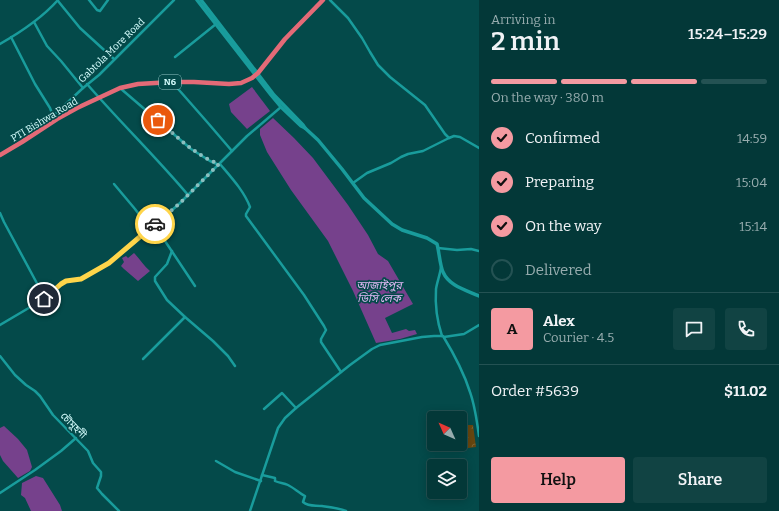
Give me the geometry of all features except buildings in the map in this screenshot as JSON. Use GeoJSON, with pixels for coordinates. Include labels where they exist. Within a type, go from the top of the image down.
{"type":"FeatureCollection","features":[{"type":"Feature","properties":{"kind":"highway","name":"PTI Bishwa Road"},"geometry":{"type":"LineString","coordinates":[[0,155],[63,115],[120,88],[138,84],[172,82],[229,84],[241,83],[252,78],[323,0]]}},
{"type":"Feature","properties":{"kind":"street"},"geometry":{"type":"LineString","coordinates":[[52,0],[57,1],[80,28],[114,59]]}},
{"type":"Feature","properties":{"kind":"street"},"geometry":{"type":"LineString","coordinates":[[89,0],[97,10],[100,11],[108,0]]}},
{"type":"Feature","properties":{"kind":"street","name":"Gabtola More Road"},"geometry":{"type":"LineString","coordinates":[[43,128],[53,116],[87,84],[99,75],[174,0]]}},
{"type":"Feature","properties":{"kind":"street"},"geometry":{"type":"LineString","coordinates":[[197,0],[217,23]]}},
{"type":"Feature","properties":{"kind":"street"},"geometry":{"type":"LineString","coordinates":[[201,0],[230,41],[282,106],[318,140],[364,198],[392,224],[402,230],[427,238],[438,244],[443,272],[454,285],[479,296]]}},
{"type":"Feature","properties":{"kind":"street"},"geometry":{"type":"LineString","coordinates":[[330,0],[348,18],[378,65],[390,77],[425,105],[449,138]]}},
{"type":"Feature","properties":{"kind":"street"},"geometry":{"type":"LineString","coordinates":[[0,44],[34,22],[47,12],[57,1]]}},
{"type":"Feature","properties":{"kind":"street"},"geometry":{"type":"LineString","coordinates":[[34,22],[47,46],[83,88]]}},
{"type":"Feature","properties":{"kind":"street"},"geometry":{"type":"LineString","coordinates":[[175,57],[217,23]]}},
{"type":"Feature","properties":{"kind":"street"},"geometry":{"type":"LineString","coordinates":[[11,37],[53,116]]}},
{"type":"Feature","properties":{"kind":"street"},"geometry":{"type":"LineString","coordinates":[[172,82],[232,151]]}},
{"type":"Feature","properties":{"kind":"street"},"geometry":{"type":"LineString","coordinates":[[87,84],[98,98],[188,194]]}},
{"type":"Feature","properties":{"kind":"street"},"geometry":{"type":"LineString","coordinates":[[120,88],[191,149],[210,161],[219,164],[244,194],[250,207],[246,216],[304,295],[324,326],[326,330],[321,342],[341,372]]}},
{"type":"Feature","properties":{"kind":"street"},"geometry":{"type":"LineString","coordinates":[[0,326],[44,299],[66,281],[81,279],[109,263],[150,229],[247,136],[282,106]]}},
{"type":"Feature","properties":{"kind":"street"},"geometry":{"type":"LineString","coordinates":[[353,183],[367,173],[401,157],[423,151],[454,136],[460,137],[479,148]]}},
{"type":"Feature","properties":{"kind":"street"},"geometry":{"type":"LineString","coordinates":[[114,184],[150,229]]}},
{"type":"Feature","properties":{"kind":"street"},"geometry":{"type":"LineString","coordinates":[[0,213],[44,299]]}},
{"type":"Feature","properties":{"kind":"street"},"geometry":{"type":"LineString","coordinates":[[153,226],[172,251],[195,286]]}},
{"type":"Feature","properties":{"kind":"street"},"geometry":{"type":"LineString","coordinates":[[438,248],[457,250],[471,249],[479,251]]}},
{"type":"Feature","properties":{"kind":"street"},"geometry":{"type":"LineString","coordinates":[[172,251],[167,264],[154,278],[155,281],[167,300],[185,318],[213,341],[228,356],[235,366]]}},
{"type":"Feature","properties":{"kind":"street"},"geometry":{"type":"LineString","coordinates":[[442,264],[436,289],[438,324],[471,393],[478,422],[479,436]]}},
{"type":"Feature","properties":{"kind":"street"},"geometry":{"type":"LineString","coordinates":[[143,359],[185,318]]}},
{"type":"Feature","properties":{"kind":"street"},"geometry":{"type":"LineString","coordinates":[[250,511],[278,428],[285,418],[296,408],[341,372],[372,349],[380,345],[422,337],[443,337],[464,334],[479,325]]}},
{"type":"Feature","properties":{"kind":"street","name":"চৌমুহনী"},"geometry":{"type":"LineString","coordinates":[[0,356],[14,375],[40,396],[53,415],[88,451],[101,476],[97,488],[118,511]]}},
{"type":"Feature","properties":{"kind":"street"},"geometry":{"type":"LineString","coordinates":[[264,409],[282,393],[296,408]]}},
{"type":"Feature","properties":{"kind":"street"},"geometry":{"type":"LineString","coordinates":[[0,493],[35,470],[76,438]]}},
{"type":"Feature","properties":{"kind":"street"},"geometry":{"type":"LineString","coordinates":[[216,461],[235,472],[260,480]]}},
{"type":"Feature","properties":{"kind":"street"},"geometry":{"type":"LineString","coordinates":[[262,475],[275,478],[275,481],[289,486],[305,496],[303,502],[305,504],[346,511]]}},
{"type":"Feature","properties":{"kind":"green space"},"geometry":{"type":"Polygon","coordinates":[[[467,425],[473,425],[476,447],[467,448],[467,425]]]}},
{"type":"Feature","properties":{"kind":"water"},"geometry":{"type":"Polygon","coordinates":[[[252,87],[270,111],[247,129],[231,112],[229,104],[252,87]]]}},
{"type":"Feature","properties":{"kind":"water","name":"আজাইপুর ডিসি লেক"},"geometry":{"type":"Polygon","coordinates":[[[273,118],[313,158],[348,205],[368,235],[378,254],[388,261],[413,304],[385,318],[392,333],[406,329],[409,331],[415,330],[417,334],[400,339],[376,343],[353,291],[328,241],[291,190],[267,152],[260,135],[260,129],[273,118]]]}},
{"type":"Feature","properties":{"kind":"water"},"geometry":{"type":"Polygon","coordinates":[[[134,253],[150,271],[138,281],[121,266],[124,262],[122,258],[126,256],[128,258],[134,253]]]}},
{"type":"Feature","properties":{"kind":"water"},"geometry":{"type":"Polygon","coordinates":[[[4,426],[27,450],[32,467],[30,471],[18,478],[3,461],[0,455],[0,428],[4,426]]]}},
{"type":"Feature","properties":{"kind":"water"},"geometry":{"type":"Polygon","coordinates":[[[36,476],[43,478],[60,505],[62,511],[31,511],[25,498],[21,495],[22,483],[36,476]]]}},
{"type":"Feature","properties":{"kind":"way so far"},"geometry":{"type":"LineString","coordinates":[[155,224],[179,204],[219,164],[210,161],[191,149],[158,120]]}},
{"type":"Feature","properties":{"kind":"route"},"geometry":{"type":"LineString","coordinates":[[44,299],[66,281],[81,279],[109,263],[155,224]]}}]}
